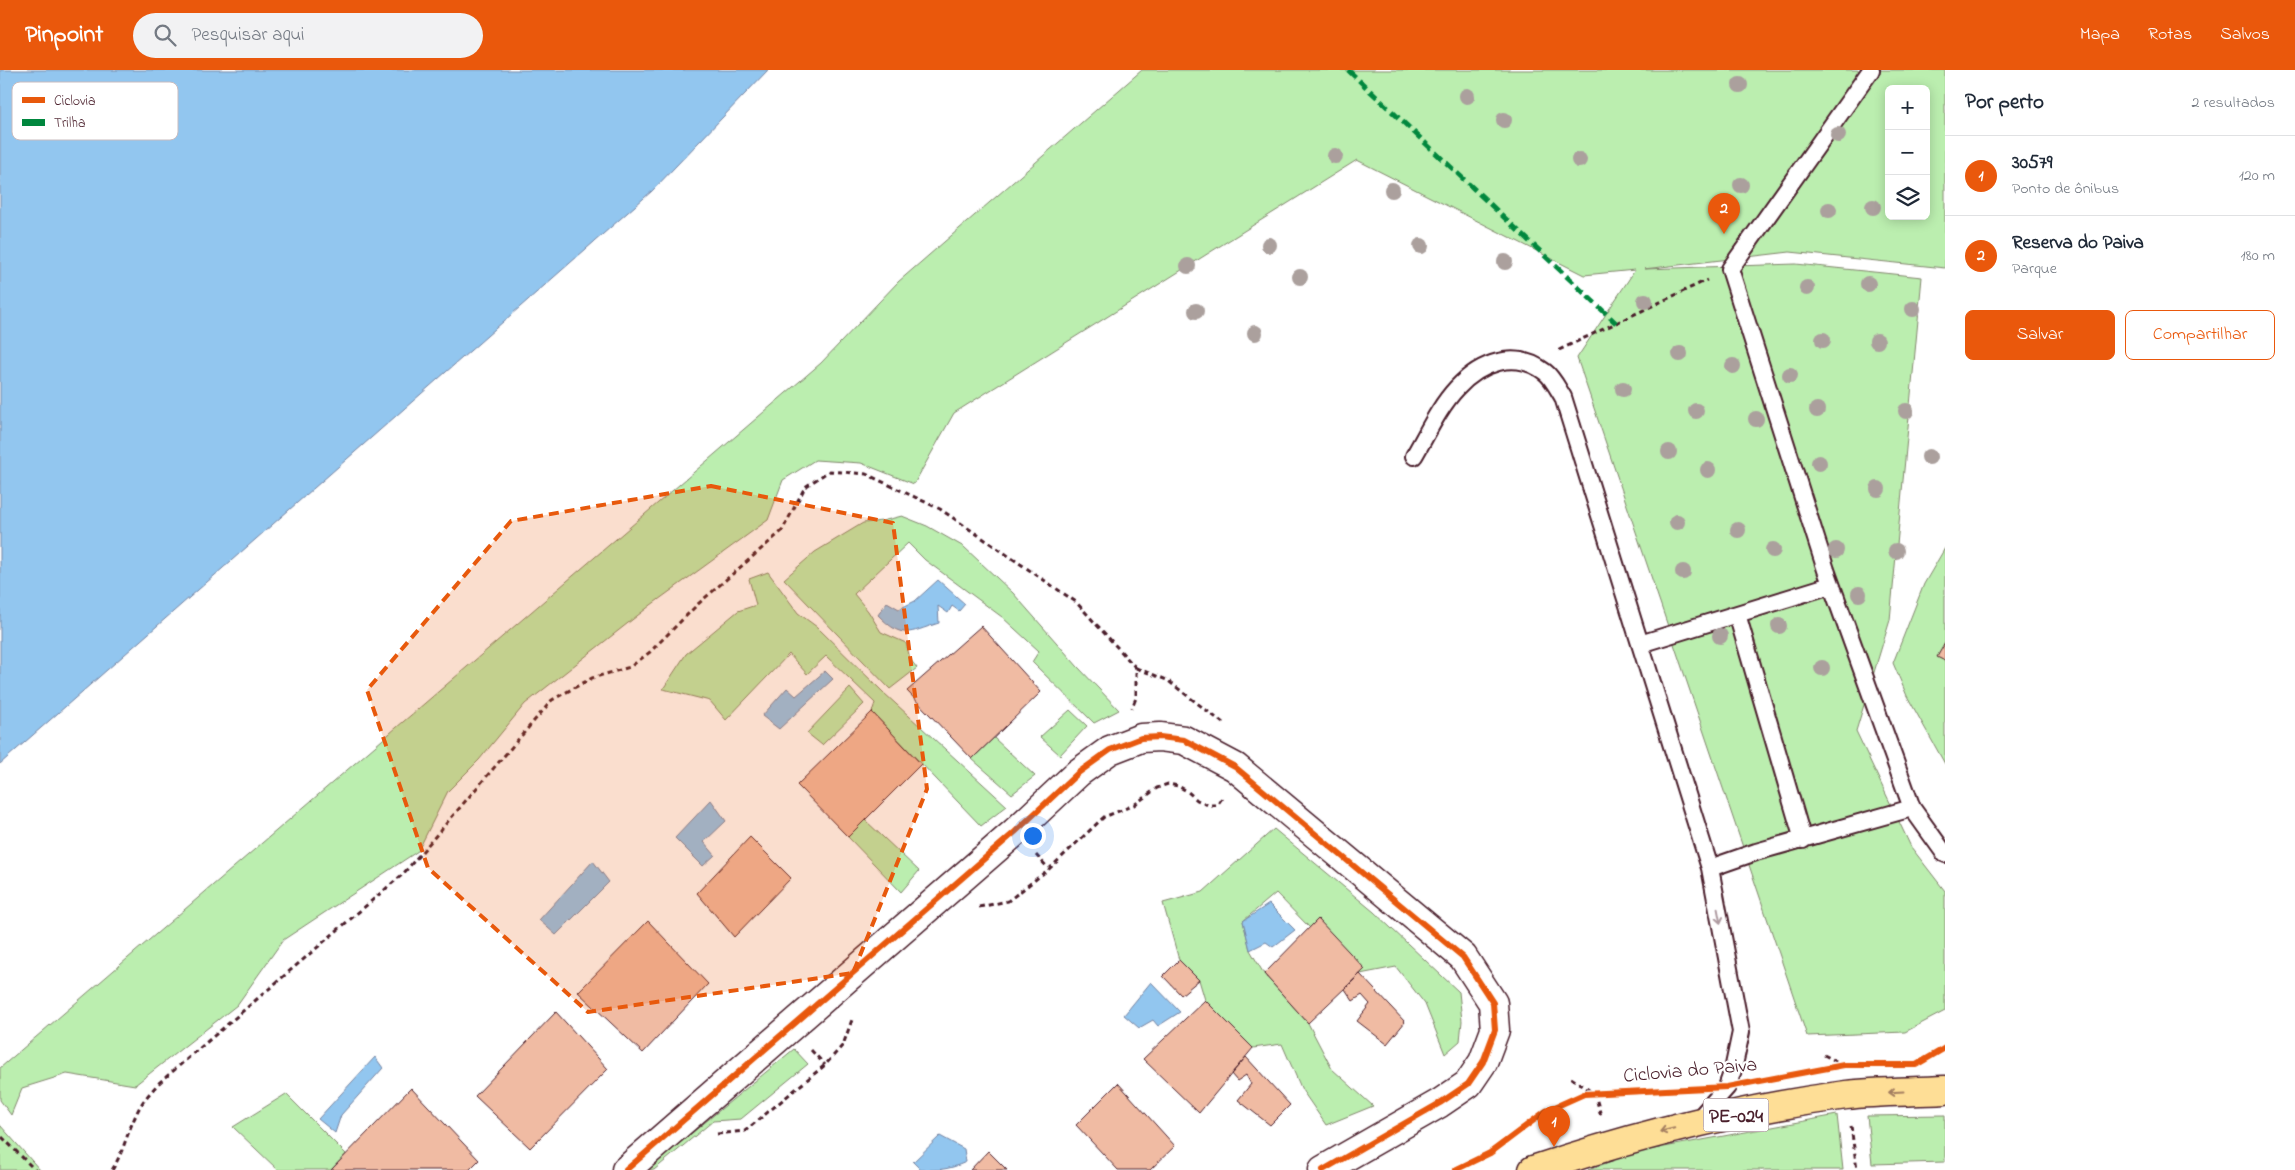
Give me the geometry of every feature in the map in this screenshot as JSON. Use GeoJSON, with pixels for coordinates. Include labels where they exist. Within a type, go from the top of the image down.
{"type":"FeatureCollection","features":[{"type":"Feature","properties":{"kind":"main road","name":"PE-024"},"geometry":{"type":"LineString","coordinates":[[1533,1170],[1608,1145],[1696,1122],[1848,1095],[1945,1090]]}},
{"type":"Feature","properties":{"kind":"street"},"geometry":{"type":"LineString","coordinates":[[626,1170],[1096,759],[1110,750],[1141,738],[1160,737],[1184,740],[1235,767],[1463,957],[1493,1003],[1495,1030],[1483,1062],[1468,1084],[1440,1103],[1322,1170]]}},
{"type":"Feature","properties":{"kind":"lane"},"geometry":{"type":"LineString","coordinates":[[1871,70],[1730,269],[1831,585],[1912,808],[1945,854]]}},
{"type":"Feature","properties":{"kind":"lane"},"geometry":{"type":"LineString","coordinates":[[1414,456],[1457,388],[1485,365],[1507,359],[1530,363],[1547,373],[1563,397],[1710,868],[1741,1032],[1733,1070],[1727,1087],[1696,1122]]}},
{"type":"Feature","properties":{"kind":"lane"},"geometry":{"type":"LineString","coordinates":[[1640,644],[1831,585]]}},
{"type":"Feature","properties":{"kind":"lane"},"geometry":{"type":"LineString","coordinates":[[1738,614],[1803,840]]}},
{"type":"Feature","properties":{"kind":"lane"},"geometry":{"type":"LineString","coordinates":[[1710,868],[1756,852],[1912,808]]}},
{"type":"Feature","properties":{"kind":"path"},"geometry":{"type":"LineString","coordinates":[[1530,363],[1730,269]]}},
{"type":"Feature","properties":{"kind":"path"},"geometry":{"type":"LineString","coordinates":[[112,1170],[144,1100],[160,1083],[256,998],[402,874],[552,700],[592,678],[630,667],[650,652],[698,604],[782,531],[805,487],[830,471],[866,474],[940,509],[1076,602],[1136,668],[1167,680],[1228,726]]}},
{"type":"Feature","properties":{"kind":"path"},"geometry":{"type":"LineString","coordinates":[[1129,716],[1136,698],[1136,668]]}},
{"type":"Feature","properties":{"kind":"path"},"geometry":{"type":"LineString","coordinates":[[974,908],[1008,901],[1049,869],[1104,817],[1134,805],[1157,788],[1168,784],[1178,786],[1208,806],[1217,805],[1243,774]]}},
{"type":"Feature","properties":{"kind":"path"},"geometry":{"type":"LineString","coordinates":[[714,1134],[745,1131],[825,1066],[844,1045],[855,1010]]}},
{"type":"Feature","properties":{"kind":"path"},"geometry":{"type":"LineString","coordinates":[[1834,1067],[1844,1065]]}},
{"type":"Feature","properties":{"kind":"path"},"geometry":{"type":"LineString","coordinates":[[1571,1078],[1595,1094],[1608,1145]]}},
{"type":"Feature","properties":{"kind":"path"},"geometry":{"type":"LineString","coordinates":[[2,1137],[34,1170]]}},
{"type":"Feature","properties":{"kind":"highlighted area"},"geometry":{"type":"Polygon","coordinates":[[[711,486],[893,523],[927,789],[853,973],[588,1012],[428,868],[367,690],[511,521],[711,486]]]}},
{"type":"Feature","properties":{"kind":"green space"},"geometry":{"type":"Polygon","coordinates":[[[1142,70],[1945,70],[1945,268],[1790,252],[1644,269],[1796,264],[1922,277],[1890,620],[1856,731],[1911,847],[1945,891],[1945,1011],[1905,1032],[1807,1036],[1577,358],[1635,270],[1584,275],[1357,160],[954,413],[914,484],[861,463],[815,460],[783,480],[768,520],[651,605],[525,704],[479,760],[448,791],[418,851],[283,940],[237,1005],[135,1085],[67,1074],[22,1088],[11,1115],[0,1100],[0,1068],[821,363],[898,282],[1142,70]]]}},
{"type":"Feature","properties":{"kind":"green space"},"geometry":{"type":"Polygon","coordinates":[[[902,516],[927,526],[964,547],[1013,593],[1078,667],[1119,710],[1094,723],[1032,662],[1039,651],[1002,617],[925,560],[908,543],[854,594],[868,611],[881,632],[906,643],[910,659],[917,668],[890,689],[784,579],[815,552],[863,523],[902,516]]]}},
{"type":"Feature","properties":{"kind":"green space"},"geometry":{"type":"Polygon","coordinates":[[[1945,548],[1945,764],[1907,696],[1893,663],[1924,584],[1945,548]]]}},
{"type":"Feature","properties":{"kind":"green space"},"geometry":{"type":"Polygon","coordinates":[[[768,572],[798,613],[817,627],[884,693],[1007,806],[981,826],[872,712],[875,703],[826,656],[807,674],[789,654],[726,720],[710,701],[663,689],[686,654],[738,611],[756,605],[749,579],[768,572]]]}},
{"type":"Feature","properties":{"kind":"green space"},"geometry":{"type":"Polygon","coordinates":[[[850,688],[864,704],[822,745],[807,733],[850,688]]]}},
{"type":"Feature","properties":{"kind":"green space"},"geometry":{"type":"Polygon","coordinates":[[[1070,710],[1087,726],[1060,755],[1040,737],[1070,710]]]}},
{"type":"Feature","properties":{"kind":"green space"},"geometry":{"type":"Polygon","coordinates":[[[994,738],[1035,776],[1012,794],[972,759],[994,738]]]}},
{"type":"Feature","properties":{"kind":"green space"},"geometry":{"type":"Polygon","coordinates":[[[865,820],[919,871],[901,892],[848,837],[865,820]]]}},
{"type":"Feature","properties":{"kind":"green space"},"geometry":{"type":"Polygon","coordinates":[[[1274,829],[1374,912],[1459,992],[1462,1021],[1460,1041],[1445,1054],[1425,1004],[1396,967],[1360,974],[1318,919],[1310,928],[1276,893],[1243,921],[1250,950],[1264,974],[1308,1023],[1332,1069],[1373,1106],[1326,1125],[1302,1090],[1282,1044],[1253,1048],[1205,1000],[1199,980],[1179,960],[1163,903],[1203,892],[1274,829]]]}},
{"type":"Feature","properties":{"kind":"green space"},"geometry":{"type":"Polygon","coordinates":[[[794,1049],[808,1064],[741,1119],[713,1121],[654,1170],[647,1170],[794,1049]]]}},
{"type":"Feature","properties":{"kind":"green space"},"geometry":{"type":"Polygon","coordinates":[[[286,1094],[346,1154],[331,1170],[278,1170],[233,1127],[286,1094]]]}},
{"type":"Feature","properties":{"kind":"green space"},"geometry":{"type":"Polygon","coordinates":[[[1837,1115],[1843,1170],[1588,1170],[1632,1153],[1837,1115]]]}},
{"type":"Feature","properties":{"kind":"green space"},"geometry":{"type":"Polygon","coordinates":[[[1945,1115],[1945,1162],[1872,1164],[1867,1116],[1945,1115]]]}},
{"type":"Feature","properties":{"kind":"green space"},"geometry":{"type":"Polygon","coordinates":[[[0,1125],[40,1170],[0,1170],[0,1125]]]}},
{"type":"Feature","properties":{"kind":"water"},"geometry":{"type":"Polygon","coordinates":[[[0,70],[768,70],[652,191],[0,764],[0,70]]]}},
{"type":"Feature","properties":{"kind":"water"},"geometry":{"type":"Polygon","coordinates":[[[938,580],[965,604],[959,611],[952,606],[948,613],[938,606],[939,623],[906,632],[894,628],[878,615],[887,602],[899,609],[915,601],[938,580]]]}},
{"type":"Feature","properties":{"kind":"water"},"geometry":{"type":"Polygon","coordinates":[[[825,671],[833,679],[779,729],[762,716],[787,688],[796,696],[825,671]]]}},
{"type":"Feature","properties":{"kind":"water"},"geometry":{"type":"Polygon","coordinates":[[[711,800],[726,821],[704,842],[715,855],[703,866],[675,838],[711,800]]]}},
{"type":"Feature","properties":{"kind":"water"},"geometry":{"type":"Polygon","coordinates":[[[593,861],[609,882],[556,935],[539,920],[593,861]]]}},
{"type":"Feature","properties":{"kind":"water"},"geometry":{"type":"Polygon","coordinates":[[[1269,904],[1295,930],[1273,947],[1266,942],[1250,950],[1243,921],[1269,904]]]}},
{"type":"Feature","properties":{"kind":"water"},"geometry":{"type":"Polygon","coordinates":[[[1151,982],[1180,1012],[1158,1026],[1153,1020],[1139,1028],[1124,1015],[1151,982]]]}},
{"type":"Feature","properties":{"kind":"water"},"geometry":{"type":"Polygon","coordinates":[[[375,1057],[383,1068],[341,1115],[335,1133],[318,1119],[375,1057]]]}},
{"type":"Feature","properties":{"kind":"water"},"geometry":{"type":"Polygon","coordinates":[[[940,1136],[964,1149],[966,1162],[944,1169],[921,1170],[913,1162],[940,1136]]]}},
{"type":"Feature","properties":{"kind":"building"},"geometry":{"type":"Polygon","coordinates":[[[981,626],[1041,692],[972,759],[907,691],[981,626]]]}},
{"type":"Feature","properties":{"kind":"building"},"geometry":{"type":"Polygon","coordinates":[[[1945,643],[1945,661],[1937,657],[1945,643]]]}},
{"type":"Feature","properties":{"kind":"building"},"geometry":{"type":"Polygon","coordinates":[[[872,712],[921,764],[848,837],[797,785],[872,712]]]}},
{"type":"Feature","properties":{"kind":"building"},"geometry":{"type":"Polygon","coordinates":[[[750,837],[791,878],[734,937],[697,893],[750,837]]]}},
{"type":"Feature","properties":{"kind":"building"},"geometry":{"type":"Polygon","coordinates":[[[1318,919],[1365,969],[1308,1023],[1264,974],[1318,919]]]}},
{"type":"Feature","properties":{"kind":"building"},"geometry":{"type":"Polygon","coordinates":[[[648,921],[708,984],[643,1053],[578,992],[648,921]]]}},
{"type":"Feature","properties":{"kind":"building"},"geometry":{"type":"Polygon","coordinates":[[[1179,960],[1199,980],[1181,995],[1163,976],[1179,960]]]}},
{"type":"Feature","properties":{"kind":"building"},"geometry":{"type":"Polygon","coordinates":[[[1360,974],[1405,1022],[1387,1044],[1357,1021],[1370,1004],[1362,995],[1353,1001],[1345,989],[1360,974]]]}},
{"type":"Feature","properties":{"kind":"building"},"geometry":{"type":"Polygon","coordinates":[[[1205,1000],[1253,1048],[1199,1113],[1143,1059],[1205,1000]]]}},
{"type":"Feature","properties":{"kind":"building"},"geometry":{"type":"Polygon","coordinates":[[[556,1012],[608,1069],[530,1148],[475,1096],[556,1012]]]}},
{"type":"Feature","properties":{"kind":"building"},"geometry":{"type":"Polygon","coordinates":[[[1246,1057],[1290,1105],[1270,1125],[1238,1100],[1251,1084],[1246,1075],[1237,1081],[1231,1074],[1246,1057]]]}},
{"type":"Feature","properties":{"kind":"building"},"geometry":{"type":"Polygon","coordinates":[[[1118,1083],[1175,1146],[1150,1170],[1118,1170],[1076,1125],[1118,1083]]]}},
{"type":"Feature","properties":{"kind":"building"},"geometry":{"type":"Polygon","coordinates":[[[411,1088],[479,1160],[469,1170],[331,1170],[411,1088]]]}},
{"type":"Feature","properties":{"kind":"building"},"geometry":{"type":"Polygon","coordinates":[[[988,1151],[1007,1170],[970,1170],[988,1151]]]}},
{"type":"Feature","properties":{"kind":"marked path"},"geometry":{"type":"LineString","coordinates":[[1348,70],[1616,323]]}},
{"type":"Feature","properties":{"kind":"cycle path"},"geometry":{"type":"LineString","coordinates":[[626,1170],[1015,832],[1078,773],[1110,750],[1141,738],[1160,737],[1184,740],[1235,767],[1463,957],[1493,1003],[1495,1030],[1483,1062],[1468,1084],[1440,1103],[1323,1170]]}},
{"type":"Feature","properties":{"kind":"cycle path","name":"Ciclovia do Paiva"},"geometry":{"type":"LineString","coordinates":[[1455,1170],[1490,1153],[1546,1111],[1584,1094],[1727,1087],[1844,1065],[1916,1065],[1945,1048]]}},
{"type":"Feature","properties":{"kind":"place","name":"Reserva do Paiva"},"geometry":{"type":"Point","coordinates":[1724,234]}},
{"type":"Feature","properties":{"kind":"place","name":"30579"},"geometry":{"type":"Point","coordinates":[1554,1147]}}]}
